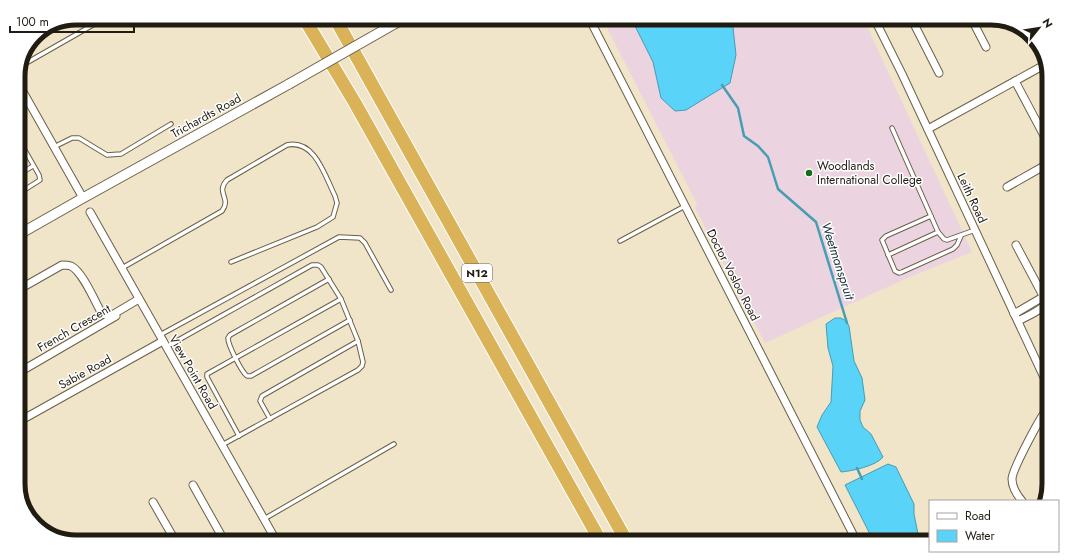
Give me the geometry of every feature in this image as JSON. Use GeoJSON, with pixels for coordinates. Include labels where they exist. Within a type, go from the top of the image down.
{"type":"FeatureCollection","features":[{"type":"Feature","properties":{"kind":"highway","name":"N12"},"geometry":{"type":"LineString","coordinates":[[308,25],[358,110],[597,535]]}},
{"type":"Feature","properties":{"kind":"highway","name":"N12"},"geometry":{"type":"LineString","coordinates":[[338,25],[623,535]]}},
{"type":"Feature","properties":{"kind":"street","name":"Trichardts Road"},"geometry":{"type":"LineString","coordinates":[[25,230],[289,84],[391,25]]}},
{"type":"Feature","properties":{"kind":"street","name":"Doctor Vosloo Road"},"geometry":{"type":"LineString","coordinates":[[593,25],[853,535]]}},
{"type":"Feature","properties":{"kind":"street","name":"Leith Road"},"geometry":{"type":"LineString","coordinates":[[877,25],[928,129],[1042,373]]}},
{"type":"Feature","properties":{"kind":"street"},"geometry":{"type":"LineString","coordinates":[[915,25],[938,73]]}},
{"type":"Feature","properties":{"kind":"street"},"geometry":{"type":"LineString","coordinates":[[974,25],[986,47]]}},
{"type":"Feature","properties":{"kind":"street"},"geometry":{"type":"LineString","coordinates":[[928,129],[1041,67]]}},
{"type":"Feature","properties":{"kind":"street"},"geometry":{"type":"LineString","coordinates":[[1015,81],[1042,132]]}},
{"type":"Feature","properties":{"kind":"street"},"geometry":{"type":"LineString","coordinates":[[25,95],[83,198]]}},
{"type":"Feature","properties":{"kind":"street"},"geometry":{"type":"LineString","coordinates":[[1007,187],[1042,167]]}},
{"type":"Feature","properties":{"kind":"street","name":"View Point Road"},"geometry":{"type":"LineString","coordinates":[[90,212],[273,535]]}},
{"type":"Feature","properties":{"kind":"street"},"geometry":{"type":"LineString","coordinates":[[1016,245],[1042,291]]}},
{"type":"Feature","properties":{"kind":"street","name":"French Crescent"},"geometry":{"type":"LineString","coordinates":[[25,286],[62,265],[67,265],[76,270],[82,277],[102,314],[109,316],[112,315],[139,300]]}},
{"type":"Feature","properties":{"kind":"street","name":"French Crescent"},"geometry":{"type":"LineString","coordinates":[[25,369],[139,300]]}},
{"type":"Feature","properties":{"kind":"street"},"geometry":{"type":"LineString","coordinates":[[1014,314],[1042,302]]}},
{"type":"Feature","properties":{"kind":"street"},"geometry":{"type":"LineString","coordinates":[[1018,321],[1042,304]]}},
{"type":"Feature","properties":{"kind":"street","name":"Sabie Road"},"geometry":{"type":"LineString","coordinates":[[25,418],[163,341]]}},
{"type":"Feature","properties":{"kind":"street"},"geometry":{"type":"LineString","coordinates":[[1021,500],[1013,486],[1012,474],[1042,417]]}},
{"type":"Feature","properties":{"kind":"street"},"geometry":{"type":"LineString","coordinates":[[193,485],[221,535]]}},
{"type":"Feature","properties":{"kind":"street"},"geometry":{"type":"LineString","coordinates":[[153,502],[172,535]]}},
{"type":"Feature","properties":{"kind":"lane"},"geometry":{"type":"LineString","coordinates":[[27,62],[93,25]]}},
{"type":"Feature","properties":{"kind":"lane"},"geometry":{"type":"LineString","coordinates":[[54,147],[72,138],[79,138],[108,155],[121,154],[171,124]]}},
{"type":"Feature","properties":{"kind":"lane"},"geometry":{"type":"LineString","coordinates":[[892,128],[938,232],[944,239],[947,240],[975,230]]}},
{"type":"Feature","properties":{"kind":"lane"},"geometry":{"type":"LineString","coordinates":[[122,268],[222,211],[225,207],[226,200],[222,189],[227,180],[287,145],[301,145],[316,157],[335,196],[336,203],[333,217],[317,227],[231,262]]}},
{"type":"Feature","properties":{"kind":"lane"},"geometry":{"type":"LineString","coordinates":[[25,150],[40,180],[25,190]]}},
{"type":"Feature","properties":{"kind":"lane"},"geometry":{"type":"LineString","coordinates":[[25,171],[34,166]]}},
{"type":"Feature","properties":{"kind":"lane"},"geometry":{"type":"LineString","coordinates":[[620,242],[685,206]]}},
{"type":"Feature","properties":{"kind":"lane"},"geometry":{"type":"LineString","coordinates":[[931,216],[883,238],[882,240],[895,271],[899,273],[902,272],[953,249],[957,245],[961,236]]}},
{"type":"Feature","properties":{"kind":"lane"},"geometry":{"type":"LineString","coordinates":[[888,255],[938,232]]}},
{"type":"Feature","properties":{"kind":"lane"},"geometry":{"type":"LineString","coordinates":[[163,341],[339,237],[360,238],[365,243],[391,290]]}},
{"type":"Feature","properties":{"kind":"lane"},"geometry":{"type":"LineString","coordinates":[[163,341],[312,265],[321,266],[341,299],[358,341],[363,362],[362,366],[358,370],[222,445]]}},
{"type":"Feature","properties":{"kind":"lane"},"geometry":{"type":"LineString","coordinates":[[329,279],[230,335],[228,341],[244,373],[247,376],[250,376],[350,320]]}},
{"type":"Feature","properties":{"kind":"lane"},"geometry":{"type":"LineString","coordinates":[[239,436],[207,377],[207,374],[341,299]]}},
{"type":"Feature","properties":{"kind":"lane"},"geometry":{"type":"LineString","coordinates":[[270,419],[260,401],[262,396],[358,341]]}},
{"type":"Feature","properties":{"kind":"lane"},"geometry":{"type":"LineString","coordinates":[[264,519],[394,444]]}},
{"type":"Feature","properties":{"kind":"shaded area","name":"Woodlands International College"},"geometry":{"type":"Polygon","coordinates":[[[606,25],[866,25],[972,252],[905,279],[765,343],[695,208],[697,204],[606,25]]]}},
{"type":"Feature","properties":{"kind":"water"},"geometry":{"type":"Polygon","coordinates":[[[634,25],[733,25],[736,55],[730,83],[686,110],[675,111],[661,98],[653,62],[634,25]]]}},
{"type":"Feature","properties":{"kind":"water"},"geometry":{"type":"Polygon","coordinates":[[[835,318],[841,318],[846,321],[849,326],[854,361],[862,378],[865,400],[860,411],[860,420],[863,427],[871,434],[883,457],[870,465],[841,472],[817,427],[822,415],[831,402],[833,366],[828,348],[826,324],[835,318]]]}},
{"type":"Feature","properties":{"kind":"water"},"geometry":{"type":"Polygon","coordinates":[[[888,464],[896,467],[914,504],[914,514],[918,535],[870,535],[845,485],[888,464]]]}},
{"type":"Feature","properties":{"kind":"waterway","name":"Weetmanspruit"},"geometry":{"type":"LineString","coordinates":[[722,85],[738,108],[744,136],[758,146],[768,157],[778,189],[816,222],[847,323]]}},
{"type":"Feature","properties":{"kind":"waterway","name":"Weetmanspruit"},"geometry":{"type":"LineString","coordinates":[[857,468],[862,479]]}},
{"type":"Feature","properties":{"kind":"place","name":"Woodlands International College"},"geometry":{"type":"Point","coordinates":[809,173]}}]}
